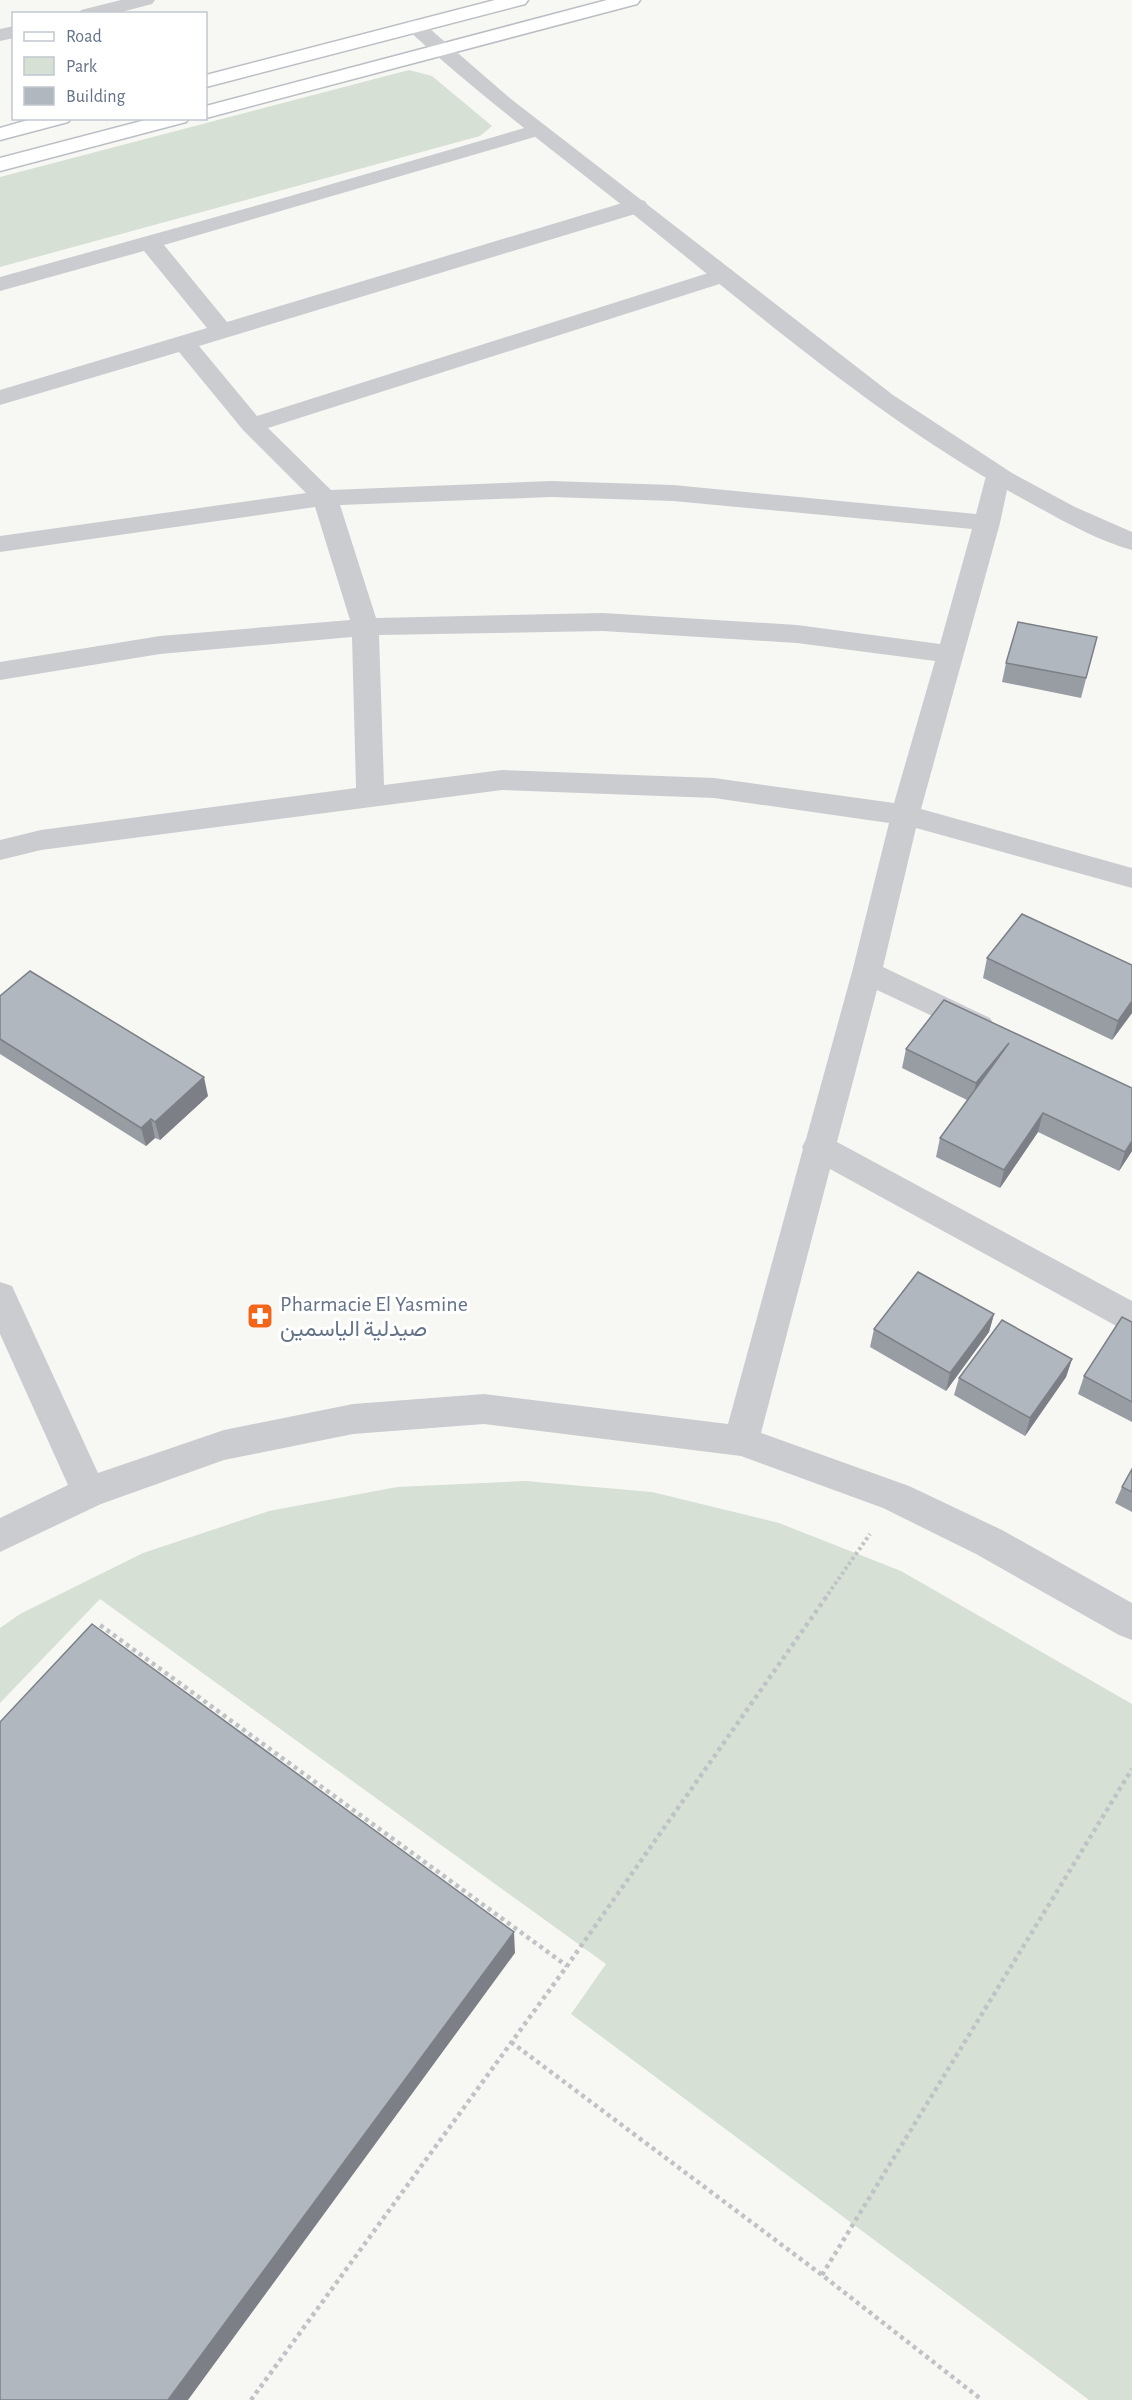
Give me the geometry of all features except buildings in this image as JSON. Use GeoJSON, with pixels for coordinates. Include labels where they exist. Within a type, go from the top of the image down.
{"type":"FeatureCollection","features":[{"type":"Feature","properties":{"kind":"main road"},"geometry":{"type":"LineString","coordinates":[[207,81],[518,0]]}},
{"type":"Feature","properties":{"kind":"main road"},"geometry":{"type":"LineString","coordinates":[[207,112],[630,0]]}},
{"type":"Feature","properties":{"kind":"main road"},"geometry":{"type":"LineString","coordinates":[[0,134],[53,120]]}},
{"type":"Feature","properties":{"kind":"main road"},"geometry":{"type":"LineString","coordinates":[[0,165],[171,120]]}},
{"type":"Feature","properties":{"kind":"street"},"geometry":{"type":"LineString","coordinates":[[96,12],[145,0]]}},
{"type":"Feature","properties":{"kind":"street"},"geometry":{"type":"LineString","coordinates":[[416,26],[442,51],[538,130],[867,390],[998,476],[1092,526],[1132,542]]}},
{"type":"Feature","properties":{"kind":"street"},"geometry":{"type":"LineString","coordinates":[[0,284],[306,199],[538,130]]}},
{"type":"Feature","properties":{"kind":"street"},"geometry":{"type":"LineString","coordinates":[[0,398],[637,206]]}},
{"type":"Feature","properties":{"kind":"street"},"geometry":{"type":"LineString","coordinates":[[149,242],[222,331]]}},
{"type":"Feature","properties":{"kind":"street"},"geometry":{"type":"LineString","coordinates":[[252,425],[724,275]]}},
{"type":"Feature","properties":{"kind":"street"},"geometry":{"type":"LineString","coordinates":[[185,344],[252,425],[325,498],[365,627],[370,796]]}},
{"type":"Feature","properties":{"kind":"street"},"geometry":{"type":"LineString","coordinates":[[741,1441],[818,1147],[867,972],[905,815],[987,523],[998,476]]}},
{"type":"Feature","properties":{"kind":"street"},"geometry":{"type":"LineString","coordinates":[[0,544],[325,498],[550,489],[662,493],[987,523]]}},
{"type":"Feature","properties":{"kind":"street"},"geometry":{"type":"LineString","coordinates":[[0,670],[160,645],[365,627],[603,622],[797,634],[950,654]]}},
{"type":"Feature","properties":{"kind":"street"},"geometry":{"type":"LineString","coordinates":[[0,850],[41,840],[502,780],[714,788],[905,815],[1132,878]]}},
{"type":"Feature","properties":{"kind":"street"},"geometry":{"type":"LineString","coordinates":[[867,972],[1005,1038]]}},
{"type":"Feature","properties":{"kind":"street"},"geometry":{"type":"LineString","coordinates":[[818,1147],[1132,1318]]}},
{"type":"Feature","properties":{"kind":"street"},"geometry":{"type":"LineString","coordinates":[[0,1296],[89,1492]]}},
{"type":"Feature","properties":{"kind":"street"},"geometry":{"type":"LineString","coordinates":[[0,1536],[89,1492],[224,1445],[353,1419],[484,1409],[741,1441],[896,1497],[989,1542],[1132,1623]]}},
{"type":"Feature","properties":{"kind":"path"},"geometry":{"type":"LineString","coordinates":[[251,2400],[567,1966],[896,1497]]}},
{"type":"Feature","properties":{"kind":"path"},"geometry":{"type":"LineString","coordinates":[[92,1633],[100,1625],[567,1966]]}},
{"type":"Feature","properties":{"kind":"path"},"geometry":{"type":"LineString","coordinates":[[822,2275],[1132,1769]]}},
{"type":"Feature","properties":{"kind":"path"},"geometry":{"type":"LineString","coordinates":[[511,2042],[822,2275],[982,2400]]}},
{"type":"Feature","properties":{"kind":"green space"},"geometry":{"type":"Polygon","coordinates":[[[409,70],[432,76],[492,126],[480,136],[0,267],[0,177],[409,70]]]}},
{"type":"Feature","properties":{"kind":"green space"},"geometry":{"type":"Polygon","coordinates":[[[525,1481],[652,1492],[779,1523],[901,1571],[1132,1704],[1132,2400],[1089,2400],[571,2014],[606,1964],[100,1599],[0,1703],[0,1628],[20,1614],[143,1553],[269,1511],[397,1487],[525,1481]]]}},
{"type":"Feature","properties":{"kind":"place","name":"Pharmacie El Yasmine صيدلية الياسمين"},"geometry":{"type":"Point","coordinates":[260,1316]}}]}
